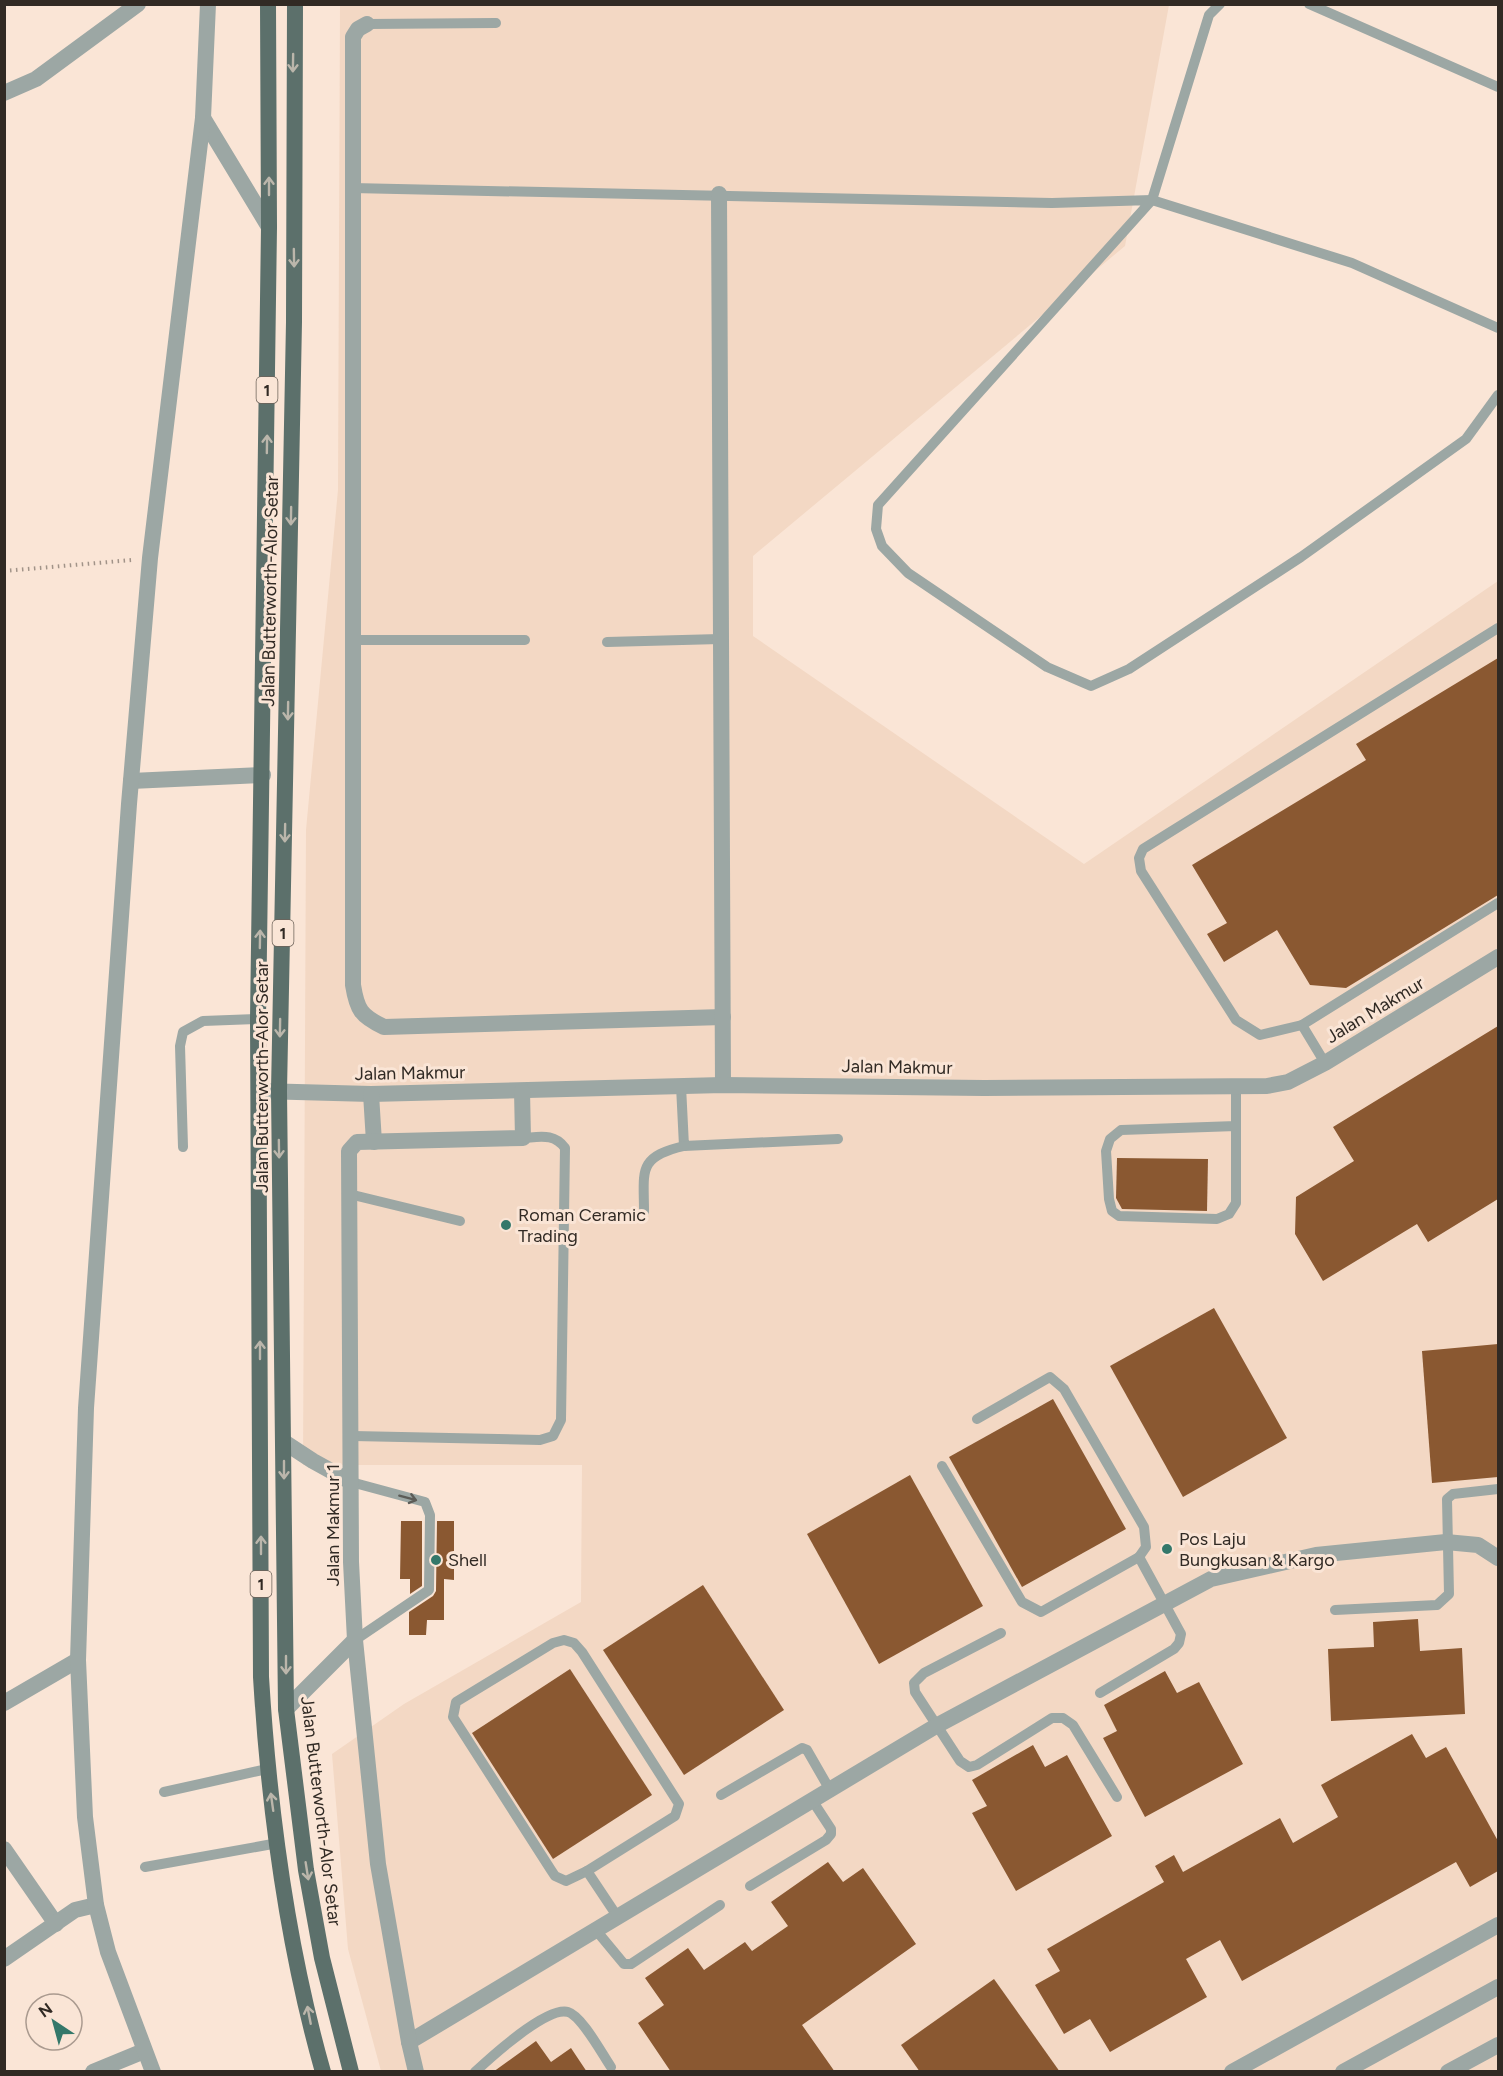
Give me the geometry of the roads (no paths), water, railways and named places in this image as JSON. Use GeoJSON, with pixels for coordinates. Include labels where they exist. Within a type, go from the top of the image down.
{"type":"FeatureCollection","features":[{"type":"Feature","properties":{"kind":"main road","name":"Jalan Butterworth-Alor Setar"},"geometry":{"type":"LineString","coordinates":[[268,4],[269,227],[258,1019],[261,1677],[267,1769],[278,1843],[317,2051],[323,2072]]}},
{"type":"Feature","properties":{"kind":"main road","name":"Jalan Butterworth-Alor Setar"},"geometry":{"type":"LineString","coordinates":[[295,4],[294,334],[279,1091],[286,1709],[306,1870],[322,1958],[351,2072]]}},
{"type":"Feature","properties":{"kind":"main road"},"geometry":{"type":"LineString","coordinates":[[313,2072],[317,2051]]}},
{"type":"Feature","properties":{"kind":"street"},"geometry":{"type":"LineString","coordinates":[[4,93],[36,79],[69,57],[138,4]]}},
{"type":"Feature","properties":{"kind":"street"},"geometry":{"type":"LineString","coordinates":[[153,2072],[108,1952],[96,1905],[85,1817],[78,1660],[86,1408],[131,781],[150,558],[203,117],[208,4]]}},
{"type":"Feature","properties":{"kind":"street"},"geometry":{"type":"LineString","coordinates":[[367,24],[358,29],[353,37],[352,985],[356,1005],[367,1019],[384,1027],[723,1017]]}},
{"type":"Feature","properties":{"kind":"street"},"geometry":{"type":"LineString","coordinates":[[203,117],[269,227]]}},
{"type":"Feature","properties":{"kind":"street"},"geometry":{"type":"LineString","coordinates":[[719,194],[723,1085]]}},
{"type":"Feature","properties":{"kind":"street"},"geometry":{"type":"LineString","coordinates":[[131,781],[263,775]]}},
{"type":"Feature","properties":{"kind":"street","name":"Jalan Makmur"},"geometry":{"type":"LineString","coordinates":[[260,1091],[371,1094],[723,1085],[1236,1087],[1288,1082],[1325,1063],[1498,957]]}},
{"type":"Feature","properties":{"kind":"street"},"geometry":{"type":"LineString","coordinates":[[522,1091],[523,1138]]}},
{"type":"Feature","properties":{"kind":"street"},"geometry":{"type":"LineString","coordinates":[[371,1094],[374,1142]]}},
{"type":"Feature","properties":{"kind":"street","name":"Jalan Makmur 1"},"geometry":{"type":"LineString","coordinates":[[416,2072],[378,1864],[355,1640],[351,1482],[349,1151],[357,1142],[523,1138]]}},
{"type":"Feature","properties":{"kind":"street"},"geometry":{"type":"LineString","coordinates":[[284,1442],[312,1461],[351,1482]]}},
{"type":"Feature","properties":{"kind":"street"},"geometry":{"type":"LineString","coordinates":[[409,2042],[936,1726],[1164,1602],[1211,1579],[1254,1567],[1316,1555],[1446,1542],[1478,1545],[1498,1558]]}},
{"type":"Feature","properties":{"kind":"street"},"geometry":{"type":"LineString","coordinates":[[286,1709],[355,1640]]}},
{"type":"Feature","properties":{"kind":"street"},"geometry":{"type":"LineString","coordinates":[[4,1703],[78,1660]]}},
{"type":"Feature","properties":{"kind":"street"},"geometry":{"type":"LineString","coordinates":[[4,1849],[56,1924]]}},
{"type":"Feature","properties":{"kind":"street"},"geometry":{"type":"LineString","coordinates":[[4,1959],[75,1910],[96,1905]]}},
{"type":"Feature","properties":{"kind":"street"},"geometry":{"type":"LineString","coordinates":[[1232,2072],[1498,1925]]}},
{"type":"Feature","properties":{"kind":"street"},"geometry":{"type":"LineString","coordinates":[[1343,2072],[1498,1987]]}},
{"type":"Feature","properties":{"kind":"street"},"geometry":{"type":"LineString","coordinates":[[1448,2072],[1498,2044]]}},
{"type":"Feature","properties":{"kind":"street"},"geometry":{"type":"LineString","coordinates":[[93,2072],[144,2051]]}},
{"type":"Feature","properties":{"kind":"lane"},"geometry":{"type":"LineString","coordinates":[[1220,4],[1209,15],[1152,200],[878,505],[876,529],[882,546],[908,573],[1047,667],[1091,686],[1129,669],[1301,557],[1467,439],[1498,395]]}},
{"type":"Feature","properties":{"kind":"lane"},"geometry":{"type":"LineString","coordinates":[[1309,4],[1498,87]]}},
{"type":"Feature","properties":{"kind":"lane"},"geometry":{"type":"LineString","coordinates":[[367,24],[496,23]]}},
{"type":"Feature","properties":{"kind":"lane"},"geometry":{"type":"LineString","coordinates":[[352,188],[719,194],[1052,203],[1152,200],[1353,263],[1498,328]]}},
{"type":"Feature","properties":{"kind":"lane"},"geometry":{"type":"LineString","coordinates":[[1498,628],[1143,849],[1138,858],[1141,871],[1236,1020],[1260,1035],[1302,1025],[1498,903]]}},
{"type":"Feature","properties":{"kind":"lane"},"geometry":{"type":"LineString","coordinates":[[607,642],[720,639]]}},
{"type":"Feature","properties":{"kind":"lane"},"geometry":{"type":"LineString","coordinates":[[353,640],[525,640]]}},
{"type":"Feature","properties":{"kind":"lane"},"geometry":{"type":"LineString","coordinates":[[183,1147],[180,1046],[183,1032],[203,1021],[258,1019]]}},
{"type":"Feature","properties":{"kind":"lane"},"geometry":{"type":"LineString","coordinates":[[1302,1025],[1325,1063]]}},
{"type":"Feature","properties":{"kind":"lane"},"geometry":{"type":"LineString","coordinates":[[681,1086],[684,1146]]}},
{"type":"Feature","properties":{"kind":"lane"},"geometry":{"type":"LineString","coordinates":[[1236,1087],[1236,1126],[1236,1203],[1229,1214],[1217,1219],[1130,1217],[1119,1216],[1112,1211],[1108,1199],[1106,1151],[1110,1139],[1121,1130],[1236,1126]]}},
{"type":"Feature","properties":{"kind":"lane"},"geometry":{"type":"LineString","coordinates":[[352,1436],[540,1440],[553,1436],[561,1420],[565,1148],[559,1140],[552,1136],[523,1138]]}},
{"type":"Feature","properties":{"kind":"lane"},"geometry":{"type":"LineString","coordinates":[[644,1212],[643,1173],[648,1163],[662,1151],[684,1146],[838,1139]]}},
{"type":"Feature","properties":{"kind":"lane"},"geometry":{"type":"LineString","coordinates":[[349,1194],[460,1221]]}},
{"type":"Feature","properties":{"kind":"lane"},"geometry":{"type":"LineString","coordinates":[[942,1466],[1022,1602],[1032,1609],[1041,1612],[1139,1557],[1146,1547],[1144,1527],[1064,1389],[1056,1381],[1050,1377],[977,1419]]}},
{"type":"Feature","properties":{"kind":"lane"},"geometry":{"type":"LineString","coordinates":[[351,1482],[425,1502],[430,1515],[431,1581],[429,1590],[355,1640]]}},
{"type":"Feature","properties":{"kind":"lane"},"geometry":{"type":"LineString","coordinates":[[1335,1610],[1437,1605],[1445,1600],[1449,1594],[1446,1542],[1448,1499],[1453,1494],[1498,1489]]}},
{"type":"Feature","properties":{"kind":"lane"},"geometry":{"type":"LineString","coordinates":[[1100,1694],[1174,1649],[1179,1643],[1180,1634],[1139,1557]]}},
{"type":"Feature","properties":{"kind":"lane"},"geometry":{"type":"LineString","coordinates":[[1001,1633],[924,1673],[914,1683],[915,1692],[960,1761],[969,1767],[977,1765],[1052,1718],[1063,1718],[1073,1725],[1117,1797]]}},
{"type":"Feature","properties":{"kind":"lane"},"geometry":{"type":"LineString","coordinates":[[564,1640],[574,1643],[582,1652],[679,1804],[675,1816],[586,1871],[566,1881],[555,1876],[453,1717],[456,1702],[553,1643],[564,1640]]}},
{"type":"Feature","properties":{"kind":"lane"},"geometry":{"type":"LineString","coordinates":[[721,1795],[802,1748],[807,1750],[830,1790]]}},
{"type":"Feature","properties":{"kind":"lane"},"geometry":{"type":"LineString","coordinates":[[164,1792],[267,1769]]}},
{"type":"Feature","properties":{"kind":"lane"},"geometry":{"type":"LineString","coordinates":[[750,1886],[826,1840],[831,1834],[831,1828],[812,1800]]}},
{"type":"Feature","properties":{"kind":"lane"},"geometry":{"type":"LineString","coordinates":[[145,1867],[278,1843]]}},
{"type":"Feature","properties":{"kind":"lane"},"geometry":{"type":"LineString","coordinates":[[586,1871],[617,1916]]}},
{"type":"Feature","properties":{"kind":"lane"},"geometry":{"type":"LineString","coordinates":[[595,1929],[618,1960],[624,1964],[631,1964],[720,1905]]}},
{"type":"Feature","properties":{"kind":"lane"},"geometry":{"type":"LineString","coordinates":[[475,2072],[511,2041],[555,2012],[568,2012],[578,2018],[611,2067]]}},
{"type":"Feature","properties":{"kind":"place","name":"Roman Ceramic Trading"},"geometry":{"type":"Point","coordinates":[506,1225]}},
{"type":"Feature","properties":{"kind":"place","name":"Pos Laju Bungkusan & Kargo"},"geometry":{"type":"Point","coordinates":[1167,1549]}},
{"type":"Feature","properties":{"kind":"place","name":"Shell"},"geometry":{"type":"Point","coordinates":[436,1560]}}]}
